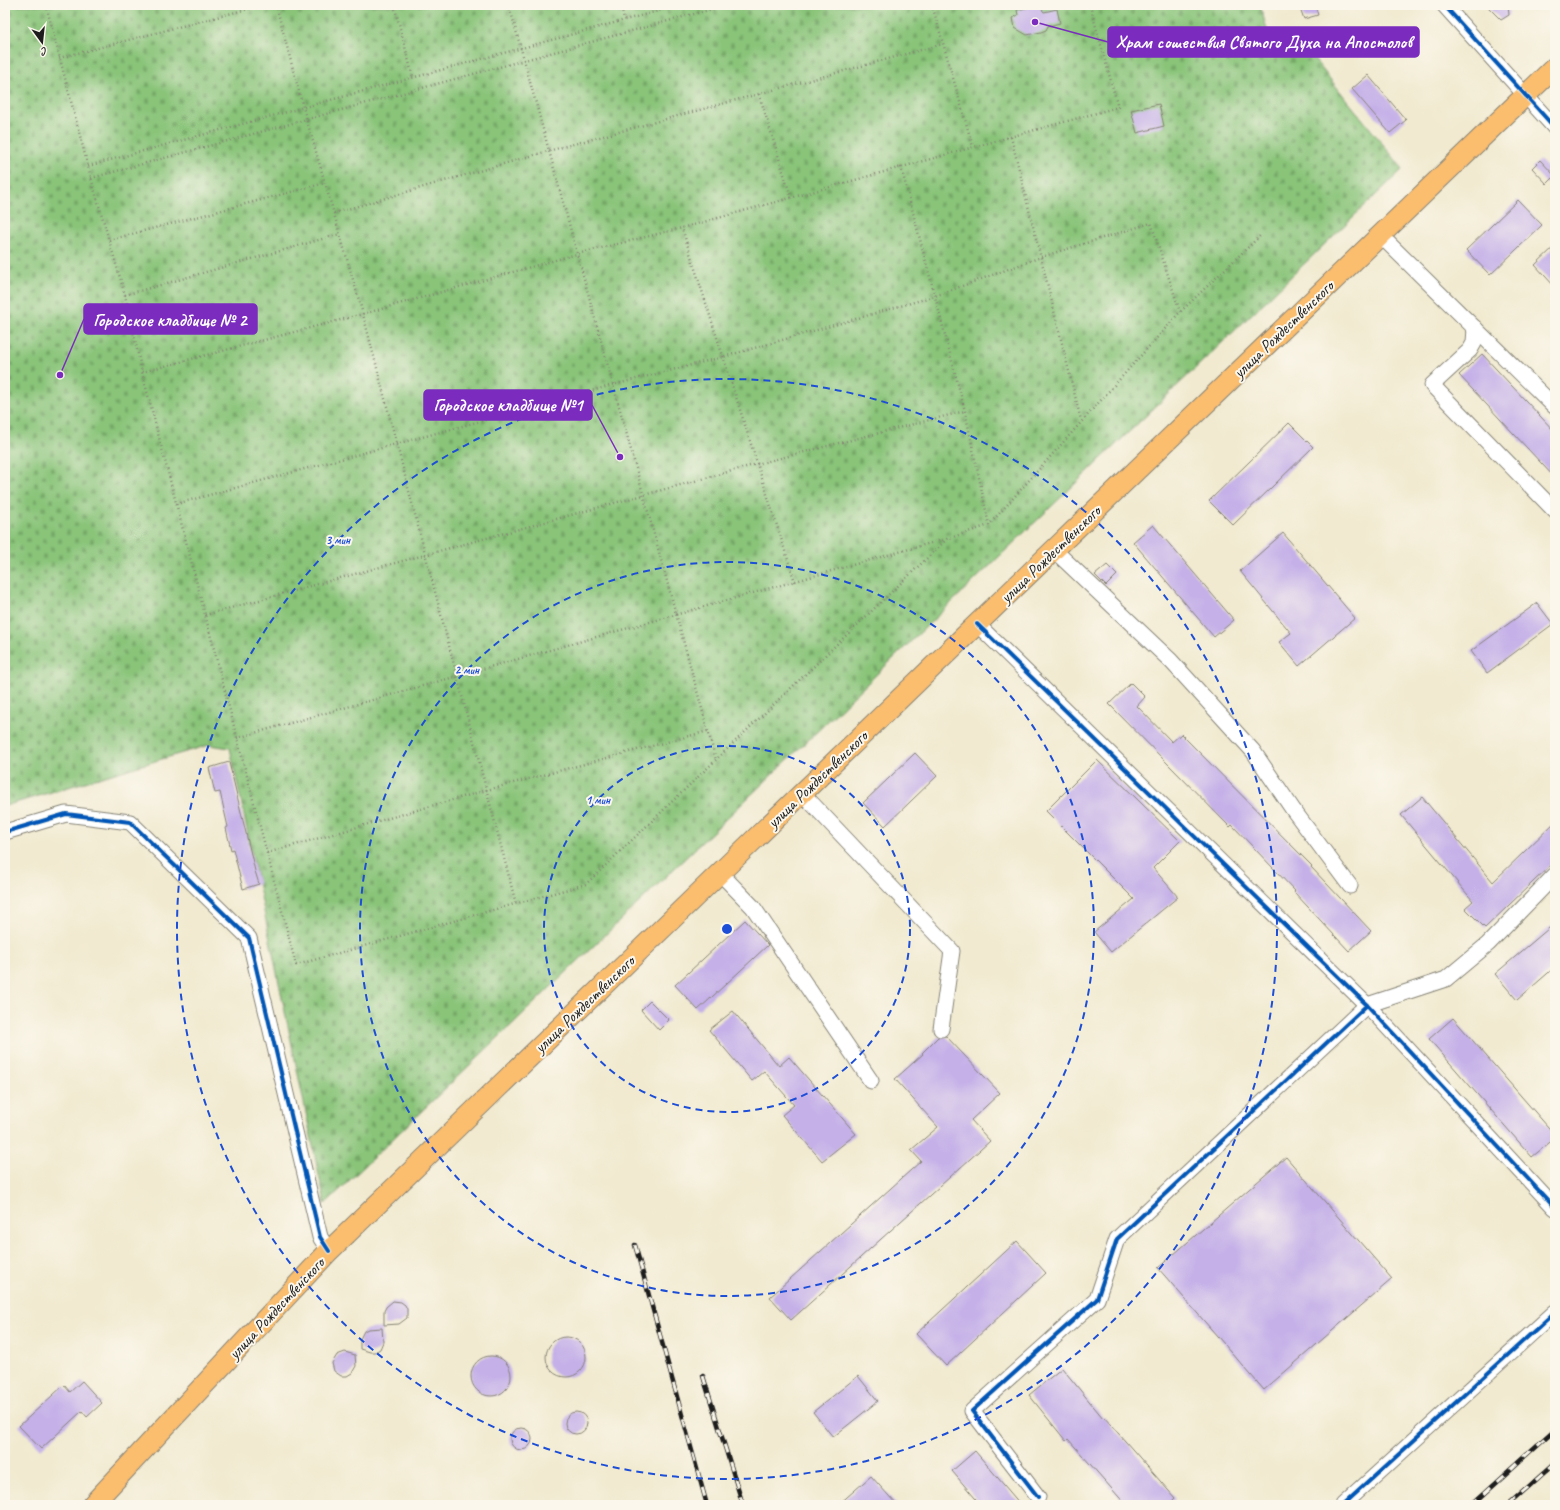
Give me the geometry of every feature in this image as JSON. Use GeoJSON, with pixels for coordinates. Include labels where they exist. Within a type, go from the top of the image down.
{"type":"FeatureCollection","features":[{"type":"Feature","properties":{"kind":"main road","name":"улица Рождественского"},"geometry":{"type":"LineString","coordinates":[[92,1505],[329,1251],[1555,67]]}},
{"type":"Feature","properties":{"kind":"street"},"geometry":{"type":"LineString","coordinates":[[1444,5],[1555,128]]}},
{"type":"Feature","properties":{"kind":"street"},"geometry":{"type":"LineString","coordinates":[[1380,235],[1555,407]]}},
{"type":"Feature","properties":{"kind":"street"},"geometry":{"type":"LineString","coordinates":[[1475,328],[1474,343],[1470,350],[1432,385],[1555,511]]}},
{"type":"Feature","properties":{"kind":"street"},"geometry":{"type":"LineString","coordinates":[[1054,550],[1171,661],[1253,751],[1294,811],[1350,886]]}},
{"type":"Feature","properties":{"kind":"street"},"geometry":{"type":"LineString","coordinates":[[977,624],[1367,1005],[1555,1208]]}},
{"type":"Feature","properties":{"kind":"street"},"geometry":{"type":"LineString","coordinates":[[802,793],[952,951],[941,1029]]}},
{"type":"Feature","properties":{"kind":"street"},"geometry":{"type":"LineString","coordinates":[[5,832],[66,814],[130,822],[249,938],[320,1237],[329,1251]]}},
{"type":"Feature","properties":{"kind":"street"},"geometry":{"type":"LineString","coordinates":[[720,873],[753,907],[871,1081]]}},
{"type":"Feature","properties":{"kind":"street"},"geometry":{"type":"LineString","coordinates":[[1038,1497],[972,1411],[1097,1299],[1117,1239],[1367,1005],[1446,979],[1488,944],[1555,875]]}},
{"type":"Feature","properties":{"kind":"street"},"geometry":{"type":"LineString","coordinates":[[1343,1505],[1555,1312]]}},
{"type":"Feature","properties":{"kind":"path"},"geometry":{"type":"LineString","coordinates":[[46,5],[91,178],[125,295],[142,372],[296,965],[586,884],[947,539]]}},
{"type":"Feature","properties":{"kind":"path"},"geometry":{"type":"LineString","coordinates":[[59,58],[263,5]]}},
{"type":"Feature","properties":{"kind":"path"},"geometry":{"type":"LineString","coordinates":[[276,5],[306,119],[363,314],[516,904]]}},
{"type":"Feature","properties":{"kind":"path"},"geometry":{"type":"LineString","coordinates":[[394,5],[413,77]]}},
{"type":"Feature","properties":{"kind":"path"},"geometry":{"type":"LineString","coordinates":[[509,5],[716,760]]}},
{"type":"Feature","properties":{"kind":"path"},"geometry":{"type":"LineString","coordinates":[[621,5],[624,20]]}},
{"type":"Feature","properties":{"kind":"path"},"geometry":{"type":"LineString","coordinates":[[88,166],[520,47],[680,5]]}},
{"type":"Feature","properties":{"kind":"path"},"geometry":{"type":"LineString","coordinates":[[91,178],[727,5]]}},
{"type":"Feature","properties":{"kind":"path"},"geometry":{"type":"LineString","coordinates":[[932,5],[973,148]]}},
{"type":"Feature","properties":{"kind":"path"},"geometry":{"type":"LineString","coordinates":[[142,372],[363,314],[577,254],[682,228],[1118,107],[1090,5]]}},
{"type":"Feature","properties":{"kind":"path"},"geometry":{"type":"LineString","coordinates":[[334,213],[548,151],[943,44]]}},
{"type":"Feature","properties":{"kind":"path"},"geometry":{"type":"LineString","coordinates":[[759,94],[791,197]]}},
{"type":"Feature","properties":{"kind":"path"},"geometry":{"type":"LineString","coordinates":[[1011,137],[1081,420]]}},
{"type":"Feature","properties":{"kind":"path"},"geometry":{"type":"LineString","coordinates":[[901,167],[965,411],[989,525]]}},
{"type":"Feature","properties":{"kind":"path"},"geometry":{"type":"LineString","coordinates":[[109,240],[325,183]]}},
{"type":"Feature","properties":{"kind":"path"},"geometry":{"type":"LineString","coordinates":[[176,504],[613,385],[723,357],[935,296],[1041,257],[1151,223],[1180,312]]}},
{"type":"Feature","properties":{"kind":"path"},"geometry":{"type":"LineString","coordinates":[[682,228],[795,582]]}},
{"type":"Feature","properties":{"kind":"path"},"geometry":{"type":"LineString","coordinates":[[125,295],[340,234]]}},
{"type":"Feature","properties":{"kind":"path"},"geometry":{"type":"LineString","coordinates":[[237,738],[676,616],[947,539],[989,525],[1081,420],[1180,312],[1260,236]]}},
{"type":"Feature","properties":{"kind":"path"},"geometry":{"type":"LineString","coordinates":[[205,616],[757,464],[965,411]]}},
{"type":"Feature","properties":{"kind":"path"},"geometry":{"type":"LineString","coordinates":[[267,853],[487,790],[708,731]]}},
{"type":"Feature","properties":{"kind":"green space"},"geometry":{"type":"Polygon","coordinates":[[[5,5],[1260,5],[1270,40],[1300,42],[1403,169],[325,1204],[230,748],[209,745],[5,806],[5,5]]]}},
{"type":"Feature","properties":{"kind":"building"},"geometry":{"type":"Polygon","coordinates":[[[1038,5],[1044,12],[1057,9],[1060,23],[1048,26],[1046,30],[1041,32],[1027,35],[1015,28],[1013,18],[1018,15],[1017,10],[1038,5]]]}},
{"type":"Feature","properties":{"kind":"building"},"geometry":{"type":"Polygon","coordinates":[[[1299,5],[1315,5],[1318,15],[1304,19],[1299,5]]]}},
{"type":"Feature","properties":{"kind":"building"},"geometry":{"type":"Polygon","coordinates":[[[1486,5],[1508,5],[1509,15],[1501,20],[1486,5]]]}},
{"type":"Feature","properties":{"kind":"building"},"geometry":{"type":"Polygon","coordinates":[[[1368,75],[1406,120],[1390,133],[1352,89],[1368,75]]]}},
{"type":"Feature","properties":{"kind":"building"},"geometry":{"type":"Polygon","coordinates":[[[1159,104],[1164,126],[1137,133],[1131,110],[1159,104]]]}},
{"type":"Feature","properties":{"kind":"building"},"geometry":{"type":"Polygon","coordinates":[[[1540,160],[1555,176],[1547,184],[1532,168],[1540,160]]]}},
{"type":"Feature","properties":{"kind":"building"},"geometry":{"type":"Polygon","coordinates":[[[1518,200],[1542,225],[1490,275],[1466,250],[1518,200]]]}},
{"type":"Feature","properties":{"kind":"building"},"geometry":{"type":"Polygon","coordinates":[[[1555,246],[1555,287],[1535,265],[1555,246]]]}},
{"type":"Feature","properties":{"kind":"building"},"geometry":{"type":"Polygon","coordinates":[[[1482,354],[1555,432],[1555,478],[1459,375],[1482,354]]]}},
{"type":"Feature","properties":{"kind":"building"},"geometry":{"type":"Polygon","coordinates":[[[1289,423],[1313,447],[1233,525],[1209,501],[1289,423]]]}},
{"type":"Feature","properties":{"kind":"building"},"geometry":{"type":"Polygon","coordinates":[[[1153,525],[1234,620],[1214,637],[1133,542],[1153,525]]]}},
{"type":"Feature","properties":{"kind":"building"},"geometry":{"type":"Polygon","coordinates":[[[1283,533],[1355,618],[1299,666],[1279,642],[1291,633],[1240,571],[1283,533]]]}},
{"type":"Feature","properties":{"kind":"building"},"geometry":{"type":"Polygon","coordinates":[[[1107,565],[1117,575],[1106,586],[1095,575],[1107,565]]]}},
{"type":"Feature","properties":{"kind":"building"},"geometry":{"type":"Polygon","coordinates":[[[1537,603],[1553,624],[1487,673],[1471,651],[1537,603]]]}},
{"type":"Feature","properties":{"kind":"building"},"geometry":{"type":"Polygon","coordinates":[[[1131,683],[1145,697],[1137,706],[1172,742],[1181,734],[1312,866],[1311,867],[1371,931],[1349,951],[1294,892],[1295,891],[1232,825],[1230,827],[1109,704],[1131,683]]]}},
{"type":"Feature","properties":{"kind":"building"},"geometry":{"type":"Polygon","coordinates":[[[915,753],[937,776],[885,826],[863,803],[915,753]]]}},
{"type":"Feature","properties":{"kind":"building"},"geometry":{"type":"Polygon","coordinates":[[[1097,760],[1180,841],[1153,868],[1178,897],[1111,952],[1094,932],[1134,899],[1046,811],[1097,760]]]}},
{"type":"Feature","properties":{"kind":"building"},"geometry":{"type":"Polygon","coordinates":[[[229,762],[259,884],[243,889],[233,849],[231,850],[226,828],[228,827],[220,792],[215,793],[209,768],[229,762]]]}},
{"type":"Feature","properties":{"kind":"building"},"geometry":{"type":"Polygon","coordinates":[[[1422,797],[1493,882],[1555,822],[1555,861],[1485,928],[1465,908],[1473,901],[1401,815],[1422,797]]]}},
{"type":"Feature","properties":{"kind":"building"},"geometry":{"type":"Polygon","coordinates":[[[745,920],[768,945],[698,1010],[675,985],[745,920]]]}},
{"type":"Feature","properties":{"kind":"building"},"geometry":{"type":"Polygon","coordinates":[[[1555,923],[1555,967],[1517,1000],[1495,974],[1555,923]]]}},
{"type":"Feature","properties":{"kind":"building"},"geometry":{"type":"Polygon","coordinates":[[[650,1001],[669,1020],[659,1030],[641,1010],[650,1001]]]}},
{"type":"Feature","properties":{"kind":"building"},"geometry":{"type":"Polygon","coordinates":[[[733,1011],[779,1066],[789,1057],[856,1134],[822,1161],[782,1115],[794,1105],[764,1071],[752,1081],[709,1030],[733,1011]]]}},
{"type":"Feature","properties":{"kind":"building"},"geometry":{"type":"Polygon","coordinates":[[[1453,1018],[1555,1135],[1555,1138],[1532,1157],[1429,1039],[1453,1018]]]}},
{"type":"Feature","properties":{"kind":"building"},"geometry":{"type":"Polygon","coordinates":[[[946,1036],[1000,1093],[971,1120],[990,1141],[791,1320],[770,1297],[921,1161],[911,1150],[938,1127],[895,1079],[923,1054],[922,1053],[938,1037],[946,1036]]]}},
{"type":"Feature","properties":{"kind":"building"},"geometry":{"type":"Polygon","coordinates":[[[1286,1157],[1392,1279],[1264,1390],[1158,1268],[1286,1157]]]}},
{"type":"Feature","properties":{"kind":"building"},"geometry":{"type":"Polygon","coordinates":[[[1017,1241],[1046,1273],[946,1366],[916,1334],[1017,1241]]]}},
{"type":"Feature","properties":{"kind":"building"},"geometry":{"type":"Polygon","coordinates":[[[393,1301],[401,1302],[405,1305],[407,1309],[407,1318],[399,1324],[384,1325],[384,1311],[393,1301]]]}},
{"type":"Feature","properties":{"kind":"building"},"geometry":{"type":"Polygon","coordinates":[[[382,1328],[383,1342],[380,1349],[375,1352],[370,1352],[360,1349],[360,1339],[364,1331],[368,1329],[382,1328]]]}},
{"type":"Feature","properties":{"kind":"building"},"geometry":{"type":"Polygon","coordinates":[[[570,1337],[577,1340],[583,1346],[586,1357],[585,1365],[577,1374],[570,1377],[562,1377],[555,1374],[547,1365],[546,1353],[549,1346],[558,1338],[570,1337]]]}},
{"type":"Feature","properties":{"kind":"building"},"geometry":{"type":"Polygon","coordinates":[[[345,1352],[355,1355],[356,1366],[352,1373],[347,1376],[341,1376],[334,1371],[332,1363],[337,1355],[345,1352]]]}},
{"type":"Feature","properties":{"kind":"building"},"geometry":{"type":"Polygon","coordinates":[[[495,1356],[502,1359],[508,1365],[511,1376],[510,1384],[502,1393],[495,1396],[487,1396],[480,1393],[472,1384],[471,1372],[474,1365],[483,1357],[495,1356]]]}},
{"type":"Feature","properties":{"kind":"building"},"geometry":{"type":"Polygon","coordinates":[[[1062,1368],[1103,1418],[1104,1417],[1175,1498],[1168,1505],[1126,1505],[1068,1439],[1066,1441],[1029,1395],[1062,1368]]]}},
{"type":"Feature","properties":{"kind":"building"},"geometry":{"type":"Polygon","coordinates":[[[858,1376],[878,1401],[833,1437],[813,1412],[858,1376]]]}},
{"type":"Feature","properties":{"kind":"building"},"geometry":{"type":"Polygon","coordinates":[[[82,1381],[102,1403],[87,1417],[82,1411],[41,1449],[19,1426],[64,1385],[70,1392],[82,1381]]]}},
{"type":"Feature","properties":{"kind":"building"},"geometry":{"type":"Polygon","coordinates":[[[576,1412],[584,1415],[587,1423],[584,1431],[576,1434],[568,1431],[565,1423],[568,1415],[576,1412]]]}},
{"type":"Feature","properties":{"kind":"building"},"geometry":{"type":"Polygon","coordinates":[[[521,1428],[529,1431],[532,1439],[529,1447],[521,1450],[513,1447],[510,1439],[513,1431],[521,1428]]]}},
{"type":"Feature","properties":{"kind":"building"},"geometry":{"type":"Polygon","coordinates":[[[975,1451],[1021,1505],[981,1505],[952,1471],[975,1451]]]}},
{"type":"Feature","properties":{"kind":"building"},"geometry":{"type":"Polygon","coordinates":[[[871,1476],[897,1505],[838,1505],[871,1476]]]}},
{"type":"Feature","properties":{"kind":"railway"},"geometry":{"type":"LineString","coordinates":[[635,1245],[707,1505]]}},
{"type":"Feature","properties":{"kind":"railway"},"geometry":{"type":"LineString","coordinates":[[703,1376],[743,1505]]}},
{"type":"Feature","properties":{"kind":"railway"},"geometry":{"type":"LineString","coordinates":[[1471,1505],[1555,1429]]}},
{"type":"Feature","properties":{"kind":"railway"},"geometry":{"type":"LineString","coordinates":[[1508,1505],[1555,1463]]}},
{"type":"Feature","properties":{"kind":"cycle path"},"geometry":{"type":"LineString","coordinates":[[1444,5],[1555,128]]}},
{"type":"Feature","properties":{"kind":"cycle path"},"geometry":{"type":"LineString","coordinates":[[977,624],[1367,1005],[1555,1208]]}},
{"type":"Feature","properties":{"kind":"cycle path"},"geometry":{"type":"LineString","coordinates":[[5,832],[66,814],[130,822],[249,938],[320,1237],[329,1251]]}},
{"type":"Feature","properties":{"kind":"cycle path"},"geometry":{"type":"LineString","coordinates":[[1038,1497],[972,1411],[1097,1299],[1117,1239],[1367,1005]]}},
{"type":"Feature","properties":{"kind":"cycle path"},"geometry":{"type":"LineString","coordinates":[[1343,1505],[1555,1312]]}},
{"type":"Feature","properties":{"kind":"place","name":"Храм сошествия Святого Духа на Апостолов"},"geometry":{"type":"Point","coordinates":[1035,22]}},
{"type":"Feature","properties":{"kind":"place","name":"Городское кладбище № 2"},"geometry":{"type":"Point","coordinates":[60,375]}},
{"type":"Feature","properties":{"kind":"place","name":"Городское кладбище №1"},"geometry":{"type":"Point","coordinates":[620,457]}}]}
